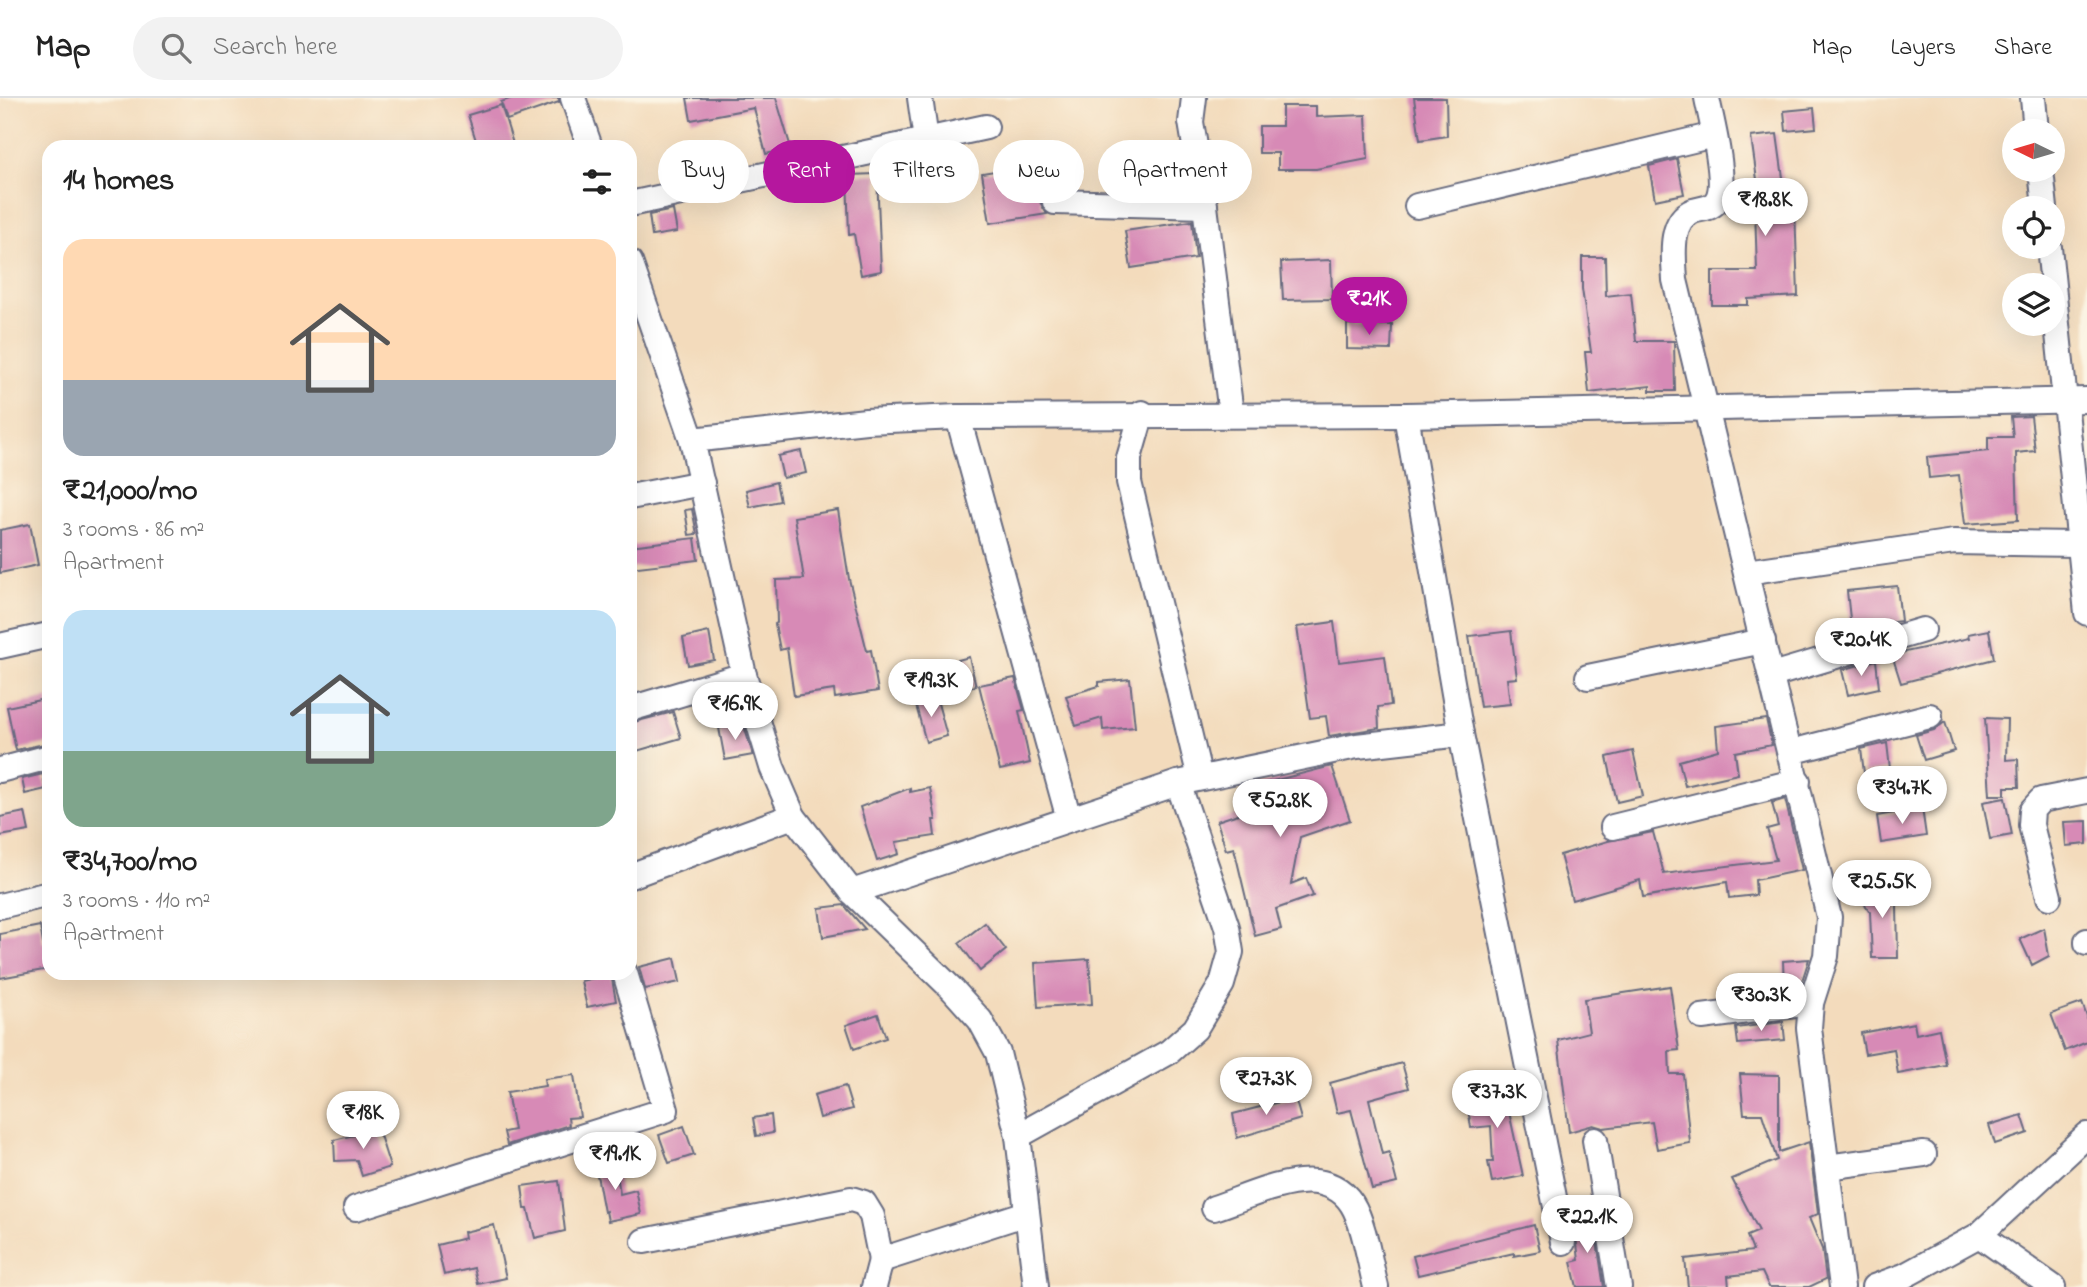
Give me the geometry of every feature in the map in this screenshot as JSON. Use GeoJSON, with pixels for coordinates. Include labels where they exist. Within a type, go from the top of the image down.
{"type":"FeatureCollection","features":[{"type":"Feature","properties":{"kind":"street"},"geometry":{"type":"LineString","coordinates":[[573,98],[588,140]]}},
{"type":"Feature","properties":{"kind":"street"},"geometry":{"type":"LineString","coordinates":[[920,98],[926,140],[986,127]]}},
{"type":"Feature","properties":{"kind":"street"},"geometry":{"type":"LineString","coordinates":[[1194,98],[1191,122],[1205,206],[1231,414]]}},
{"type":"Feature","properties":{"kind":"street"},"geometry":{"type":"LineString","coordinates":[[1707,98],[1720,182],[1719,198],[1711,207],[1690,212],[1678,227],[1673,244],[1675,280],[1829,917],[1826,956],[1811,1003],[1809,1028],[1842,1287]]}},
{"type":"Feature","properties":{"kind":"street"},"geometry":{"type":"LineString","coordinates":[[2033,98],[2035,119]]}},
{"type":"Feature","properties":{"kind":"street"},"geometry":{"type":"LineString","coordinates":[[1418,206],[1714,135]]}},
{"type":"Feature","properties":{"kind":"street"},"geometry":{"type":"LineString","coordinates":[[637,202],[869,152]]}},
{"type":"Feature","properties":{"kind":"street"},"geometry":{"type":"LineString","coordinates":[[1084,203],[1205,206]]}},
{"type":"Feature","properties":{"kind":"street"},"geometry":{"type":"LineString","coordinates":[[2051,259],[2077,400],[2078,544],[2087,613]]}},
{"type":"Feature","properties":{"kind":"street"},"geometry":{"type":"LineString","coordinates":[[637,282],[692,440],[744,675],[772,767],[793,816],[852,892],[953,990],[980,1020],[998,1052],[1018,1136],[1036,1287]]}},
{"type":"Feature","properties":{"kind":"street"},"geometry":{"type":"LineString","coordinates":[[692,440],[866,421],[958,416],[1406,415],[2077,400]]}},
{"type":"Feature","properties":{"kind":"street"},"geometry":{"type":"LineString","coordinates":[[1018,1136],[1169,1052],[1195,1029],[1222,984],[1231,952],[1189,780],[1129,482],[1129,458],[1142,414]]}},
{"type":"Feature","properties":{"kind":"street"},"geometry":{"type":"LineString","coordinates":[[1406,415],[1461,734],[1563,1242]]}},
{"type":"Feature","properties":{"kind":"street"},"geometry":{"type":"LineString","coordinates":[[958,416],[1069,819]]}},
{"type":"Feature","properties":{"kind":"street"},"geometry":{"type":"LineString","coordinates":[[637,496],[702,483]]}},
{"type":"Feature","properties":{"kind":"street"},"geometry":{"type":"LineString","coordinates":[[1746,572],[1954,542],[2078,544]]}},
{"type":"Feature","properties":{"kind":"street"},"geometry":{"type":"LineString","coordinates":[[1772,675],[1923,630]]}},
{"type":"Feature","properties":{"kind":"street"},"geometry":{"type":"LineString","coordinates":[[0,646],[42,637]]}},
{"type":"Feature","properties":{"kind":"street"},"geometry":{"type":"LineString","coordinates":[[1588,677],[1763,641]]}},
{"type":"Feature","properties":{"kind":"street"},"geometry":{"type":"LineString","coordinates":[[637,707],[744,675]]}},
{"type":"Feature","properties":{"kind":"street"},"geometry":{"type":"LineString","coordinates":[[1791,752],[1930,716]]}},
{"type":"Feature","properties":{"kind":"street"},"geometry":{"type":"LineString","coordinates":[[852,892],[1189,780],[1357,746],[1461,734]]}},
{"type":"Feature","properties":{"kind":"street"},"geometry":{"type":"LineString","coordinates":[[0,770],[42,760]]}},
{"type":"Feature","properties":{"kind":"street"},"geometry":{"type":"LineString","coordinates":[[1613,827],[1798,780]]}},
{"type":"Feature","properties":{"kind":"street"},"geometry":{"type":"LineString","coordinates":[[2049,897],[2031,825],[2032,810],[2041,800],[2087,791]]}},
{"type":"Feature","properties":{"kind":"street"},"geometry":{"type":"LineString","coordinates":[[637,873],[793,816]]}},
{"type":"Feature","properties":{"kind":"street"},"geometry":{"type":"LineString","coordinates":[[0,906],[42,896]]}},
{"type":"Feature","properties":{"kind":"street"},"geometry":{"type":"LineString","coordinates":[[356,1208],[667,1110],[627,980]]}},
{"type":"Feature","properties":{"kind":"street"},"geometry":{"type":"LineString","coordinates":[[1702,1017],[1811,1003]]}},
{"type":"Feature","properties":{"kind":"street"},"geometry":{"type":"LineString","coordinates":[[1874,1287],[1911,1282],[1979,1235],[2087,1135]]}},
{"type":"Feature","properties":{"kind":"street"},"geometry":{"type":"LineString","coordinates":[[1595,1140],[1619,1287]]}},
{"type":"Feature","properties":{"kind":"street"},"geometry":{"type":"LineString","coordinates":[[1827,1167],[1924,1154]]}},
{"type":"Feature","properties":{"kind":"street"},"geometry":{"type":"LineString","coordinates":[[1214,1208],[1289,1184],[1315,1181],[1337,1186],[1353,1206],[1376,1287]]}},
{"type":"Feature","properties":{"kind":"street"},"geometry":{"type":"LineString","coordinates":[[644,1241],[851,1199],[864,1203],[872,1216],[881,1260],[874,1287]]}},
{"type":"Feature","properties":{"kind":"street"},"geometry":{"type":"LineString","coordinates":[[881,1260],[1027,1213]]}},
{"type":"Feature","properties":{"kind":"street"},"geometry":{"type":"LineString","coordinates":[[1979,1235],[2053,1287]]}},
{"type":"Feature","properties":{"kind":"building"},"geometry":{"type":"Polygon","coordinates":[[[512,98],[559,98],[559,102],[507,120],[501,102],[512,98]]]}},
{"type":"Feature","properties":{"kind":"building"},"geometry":{"type":"Polygon","coordinates":[[[687,98],[776,98],[789,140],[763,140],[763,142],[754,108],[691,120],[687,98]]]}},
{"type":"Feature","properties":{"kind":"building"},"geometry":{"type":"Polygon","coordinates":[[[1414,98],[1446,98],[1447,136],[1420,140],[1414,98]]]}},
{"type":"Feature","properties":{"kind":"building"},"geometry":{"type":"Polygon","coordinates":[[[501,105],[512,140],[476,140],[468,115],[501,105]]]}},
{"type":"Feature","properties":{"kind":"building"},"geometry":{"type":"Polygon","coordinates":[[[1282,106],[1316,106],[1316,117],[1366,115],[1368,159],[1316,169],[1278,169],[1278,153],[1259,153],[1259,126],[1282,126],[1282,106]]]}},
{"type":"Feature","properties":{"kind":"building"},"geometry":{"type":"Polygon","coordinates":[[[1814,108],[1816,128],[1786,131],[1784,111],[1814,108]]]}},
{"type":"Feature","properties":{"kind":"building"},"geometry":{"type":"Polygon","coordinates":[[[1777,134],[1787,207],[1795,207],[1798,296],[1748,299],[1748,305],[1712,305],[1712,271],[1757,271],[1755,208],[1761,208],[1751,137],[1777,134]]]}},
{"type":"Feature","properties":{"kind":"building"},"geometry":{"type":"Polygon","coordinates":[[[1677,159],[1684,194],[1655,200],[1649,166],[1677,159]]]}},
{"type":"Feature","properties":{"kind":"building"},"geometry":{"type":"Polygon","coordinates":[[[993,171],[993,203],[1041,203],[1047,214],[990,223],[982,173],[993,171]]]}},
{"type":"Feature","properties":{"kind":"building"},"geometry":{"type":"Polygon","coordinates":[[[869,174],[869,203],[878,203],[881,271],[861,275],[854,234],[849,235],[848,203],[855,203],[855,175],[869,174]]]}},
{"type":"Feature","properties":{"kind":"building"},"geometry":{"type":"Polygon","coordinates":[[[673,210],[677,232],[652,236],[649,215],[673,210]]]}},
{"type":"Feature","properties":{"kind":"building"},"geometry":{"type":"Polygon","coordinates":[[[1192,221],[1196,258],[1131,268],[1125,231],[1192,221]]]}},
{"type":"Feature","properties":{"kind":"building"},"geometry":{"type":"Polygon","coordinates":[[[1582,257],[1605,257],[1606,296],[1631,293],[1636,341],[1674,341],[1675,391],[1650,391],[1650,386],[1589,393],[1585,352],[1591,352],[1582,289],[1582,257]]]}},
{"type":"Feature","properties":{"kind":"building"},"geometry":{"type":"Polygon","coordinates":[[[1331,260],[1332,299],[1283,300],[1281,262],[1331,260]]]}},
{"type":"Feature","properties":{"kind":"building"},"geometry":{"type":"Polygon","coordinates":[[[1347,324],[1392,325],[1391,350],[1347,349],[1347,324]]]}},
{"type":"Feature","properties":{"kind":"building"},"geometry":{"type":"Polygon","coordinates":[[[2031,416],[2035,451],[2016,453],[2018,520],[1965,524],[1959,475],[1929,478],[1927,457],[1988,451],[1988,437],[2013,437],[2011,417],[2031,416]]]}},
{"type":"Feature","properties":{"kind":"building"},"geometry":{"type":"Polygon","coordinates":[[[801,451],[806,473],[783,478],[778,456],[801,451]]]}},
{"type":"Feature","properties":{"kind":"building"},"geometry":{"type":"Polygon","coordinates":[[[776,482],[780,501],[750,507],[746,490],[776,482]]]}},
{"type":"Feature","properties":{"kind":"building"},"geometry":{"type":"Polygon","coordinates":[[[692,509],[697,534],[689,535],[685,510],[692,509]]]}},
{"type":"Feature","properties":{"kind":"building"},"geometry":{"type":"Polygon","coordinates":[[[838,510],[849,579],[867,651],[871,650],[878,691],[835,698],[834,690],[794,696],[787,648],[780,650],[775,624],[776,580],[804,579],[794,517],[838,510]]]}},
{"type":"Feature","properties":{"kind":"building"},"geometry":{"type":"Polygon","coordinates":[[[30,524],[38,565],[0,573],[0,530],[30,524]]]}},
{"type":"Feature","properties":{"kind":"building"},"geometry":{"type":"Polygon","coordinates":[[[695,538],[698,560],[637,567],[637,545],[695,538]]]}},
{"type":"Feature","properties":{"kind":"building"},"geometry":{"type":"Polygon","coordinates":[[[1897,586],[1901,621],[1851,628],[1847,591],[1897,586]]]}},
{"type":"Feature","properties":{"kind":"building"},"geometry":{"type":"Polygon","coordinates":[[[1334,622],[1339,662],[1385,656],[1391,705],[1378,707],[1379,728],[1329,736],[1326,716],[1310,718],[1297,627],[1334,622]]]}},
{"type":"Feature","properties":{"kind":"building"},"geometry":{"type":"Polygon","coordinates":[[[1989,630],[1994,659],[1901,683],[1892,655],[1969,638],[1968,634],[1989,630]]]}},
{"type":"Feature","properties":{"kind":"building"},"geometry":{"type":"Polygon","coordinates":[[[1511,631],[1517,678],[1507,679],[1510,704],[1480,707],[1469,636],[1511,631]]]}},
{"type":"Feature","properties":{"kind":"building"},"geometry":{"type":"Polygon","coordinates":[[[709,632],[714,660],[688,665],[683,638],[709,632]]]}},
{"type":"Feature","properties":{"kind":"building"},"geometry":{"type":"Polygon","coordinates":[[[969,657],[976,686],[948,693],[940,665],[969,657]]]}},
{"type":"Feature","properties":{"kind":"building"},"geometry":{"type":"Polygon","coordinates":[[[1876,660],[1879,688],[1848,695],[1842,670],[1876,660]]]}},
{"type":"Feature","properties":{"kind":"building"},"geometry":{"type":"Polygon","coordinates":[[[1015,678],[1024,710],[1019,711],[1030,763],[1000,770],[979,685],[1015,678]]]}},
{"type":"Feature","properties":{"kind":"building"},"geometry":{"type":"Polygon","coordinates":[[[1130,679],[1135,727],[1103,730],[1102,718],[1076,726],[1066,696],[1099,686],[1099,682],[1130,679]]]}},
{"type":"Feature","properties":{"kind":"building"},"geometry":{"type":"Polygon","coordinates":[[[936,696],[947,736],[926,742],[915,702],[936,696]]]}},
{"type":"Feature","properties":{"kind":"building"},"geometry":{"type":"Polygon","coordinates":[[[42,700],[42,744],[16,750],[7,707],[42,700]]]}},
{"type":"Feature","properties":{"kind":"building"},"geometry":{"type":"Polygon","coordinates":[[[673,712],[681,738],[637,751],[637,721],[673,712]]]}},
{"type":"Feature","properties":{"kind":"building"},"geometry":{"type":"Polygon","coordinates":[[[1985,718],[2007,719],[2006,760],[2018,759],[2019,787],[2005,787],[2005,795],[1990,795],[1985,718]]]}},
{"type":"Feature","properties":{"kind":"building"},"geometry":{"type":"Polygon","coordinates":[[[1766,719],[1772,745],[1735,752],[1738,774],[1685,786],[1679,761],[1718,750],[1716,726],[1766,719]]]}},
{"type":"Feature","properties":{"kind":"building"},"geometry":{"type":"Polygon","coordinates":[[[1945,722],[1954,751],[1924,760],[1916,735],[1934,730],[1945,722]]]}},
{"type":"Feature","properties":{"kind":"building"},"geometry":{"type":"Polygon","coordinates":[[[743,723],[753,755],[725,760],[719,728],[743,723]]]}},
{"type":"Feature","properties":{"kind":"building"},"geometry":{"type":"Polygon","coordinates":[[[1887,743],[1890,769],[1864,773],[1861,749],[1887,743]]]}},
{"type":"Feature","properties":{"kind":"building"},"geometry":{"type":"Polygon","coordinates":[[[1633,751],[1643,796],[1617,802],[1607,757],[1633,751]]]}},
{"type":"Feature","properties":{"kind":"building"},"geometry":{"type":"Polygon","coordinates":[[[1332,766],[1350,820],[1300,837],[1291,884],[1306,878],[1313,896],[1276,909],[1281,929],[1255,936],[1234,848],[1226,850],[1217,821],[1247,811],[1241,789],[1332,766]]]}},
{"type":"Feature","properties":{"kind":"building"},"geometry":{"type":"Polygon","coordinates":[[[42,774],[42,790],[25,794],[22,779],[42,774]]]}},
{"type":"Feature","properties":{"kind":"building"},"geometry":{"type":"Polygon","coordinates":[[[910,788],[910,792],[930,788],[936,820],[933,820],[935,836],[896,842],[899,854],[877,861],[860,807],[910,788]]]}},
{"type":"Feature","properties":{"kind":"building"},"geometry":{"type":"Polygon","coordinates":[[[2005,798],[2012,835],[1990,839],[1983,802],[2005,798]]]}},
{"type":"Feature","properties":{"kind":"building"},"geometry":{"type":"Polygon","coordinates":[[[1785,799],[1802,870],[1755,880],[1756,895],[1729,898],[1727,882],[1643,897],[1640,880],[1572,900],[1560,855],[1653,832],[1664,874],[1776,860],[1767,829],[1778,826],[1772,803],[1785,799]]]}},
{"type":"Feature","properties":{"kind":"building"},"geometry":{"type":"Polygon","coordinates":[[[1922,808],[1926,836],[1881,843],[1877,816],[1922,808]]]}},
{"type":"Feature","properties":{"kind":"building"},"geometry":{"type":"Polygon","coordinates":[[[25,812],[29,831],[0,836],[0,817],[25,812]]]}},
{"type":"Feature","properties":{"kind":"building"},"geometry":{"type":"Polygon","coordinates":[[[2087,821],[2087,844],[2066,846],[2064,822],[2087,821]]]}},
{"type":"Feature","properties":{"kind":"building"},"geometry":{"type":"Polygon","coordinates":[[[1879,877],[1897,905],[1898,958],[1872,958],[1870,912],[1857,892],[1879,877]]]}},
{"type":"Feature","properties":{"kind":"building"},"geometry":{"type":"Polygon","coordinates":[[[844,905],[865,929],[823,937],[819,908],[844,905]]]}},
{"type":"Feature","properties":{"kind":"building"},"geometry":{"type":"Polygon","coordinates":[[[985,923],[1006,950],[980,971],[959,943],[985,923]]]}},
{"type":"Feature","properties":{"kind":"building"},"geometry":{"type":"Polygon","coordinates":[[[40,926],[42,970],[0,978],[0,934],[40,926]]]}},
{"type":"Feature","properties":{"kind":"building"},"geometry":{"type":"Polygon","coordinates":[[[2044,928],[2049,956],[2032,965],[2020,939],[2044,928]]]}},
{"type":"Feature","properties":{"kind":"building"},"geometry":{"type":"Polygon","coordinates":[[[675,958],[680,982],[645,989],[639,967],[675,958]]]}},
{"type":"Feature","properties":{"kind":"building"},"geometry":{"type":"Polygon","coordinates":[[[1089,959],[1092,1004],[1038,1007],[1035,963],[1089,959]]]}},
{"type":"Feature","properties":{"kind":"building"},"geometry":{"type":"Polygon","coordinates":[[[1809,959],[1801,984],[1784,985],[1783,961],[1809,959]]]}},
{"type":"Feature","properties":{"kind":"building"},"geometry":{"type":"Polygon","coordinates":[[[612,980],[616,1001],[587,1007],[581,981],[612,980]]]}},
{"type":"Feature","properties":{"kind":"building"},"geometry":{"type":"Polygon","coordinates":[[[1670,986],[1679,1050],[1669,1051],[1670,1074],[1683,1074],[1690,1143],[1657,1149],[1652,1122],[1603,1128],[1593,1125],[1569,1132],[1558,1040],[1589,1032],[1584,999],[1670,986]]]}},
{"type":"Feature","properties":{"kind":"building"},"geometry":{"type":"Polygon","coordinates":[[[2082,1003],[2087,1017],[2087,1042],[2065,1051],[2051,1014],[2082,1003]]]}},
{"type":"Feature","properties":{"kind":"building"},"geometry":{"type":"Polygon","coordinates":[[[878,1014],[886,1038],[854,1049],[846,1025],[878,1014]]]}},
{"type":"Feature","properties":{"kind":"building"},"geometry":{"type":"Polygon","coordinates":[[[1783,1022],[1785,1040],[1738,1044],[1736,1028],[1783,1022]]]}},
{"type":"Feature","properties":{"kind":"building"},"geometry":{"type":"Polygon","coordinates":[[[1914,1023],[1916,1034],[1939,1029],[1946,1065],[1898,1074],[1894,1049],[1865,1054],[1861,1033],[1914,1023]]]}},
{"type":"Feature","properties":{"kind":"building"},"geometry":{"type":"Polygon","coordinates":[[[1402,1063],[1409,1088],[1369,1099],[1382,1154],[1389,1152],[1397,1183],[1372,1189],[1351,1110],[1337,1113],[1330,1083],[1402,1063]]]}},
{"type":"Feature","properties":{"kind":"building"},"geometry":{"type":"Polygon","coordinates":[[[1740,1074],[1779,1075],[1779,1152],[1809,1142],[1818,1214],[1809,1218],[1822,1249],[1826,1279],[1809,1287],[1769,1287],[1762,1272],[1728,1276],[1729,1287],[1688,1287],[1685,1259],[1753,1251],[1747,1236],[1759,1231],[1732,1179],[1777,1160],[1762,1114],[1744,1114],[1740,1074]]]}},
{"type":"Feature","properties":{"kind":"building"},"geometry":{"type":"Polygon","coordinates":[[[574,1075],[580,1117],[568,1118],[569,1125],[507,1145],[504,1132],[514,1130],[507,1092],[545,1086],[544,1079],[574,1075]]]}},
{"type":"Feature","properties":{"kind":"building"},"geometry":{"type":"Polygon","coordinates":[[[845,1086],[852,1109],[820,1118],[814,1095],[845,1086]]]}},
{"type":"Feature","properties":{"kind":"building"},"geometry":{"type":"Polygon","coordinates":[[[1510,1086],[1513,1111],[1509,1112],[1523,1176],[1492,1182],[1488,1162],[1493,1162],[1491,1126],[1471,1128],[1466,1095],[1510,1086]]]}},
{"type":"Feature","properties":{"kind":"building"},"geometry":{"type":"Polygon","coordinates":[[[1295,1098],[1301,1119],[1237,1138],[1233,1114],[1295,1098]]]}},
{"type":"Feature","properties":{"kind":"building"},"geometry":{"type":"Polygon","coordinates":[[[771,1115],[773,1133],[756,1136],[753,1118],[771,1115]]]}},
{"type":"Feature","properties":{"kind":"building"},"geometry":{"type":"Polygon","coordinates":[[[2022,1115],[2028,1133],[1995,1144],[1989,1125],[2022,1115]]]}},
{"type":"Feature","properties":{"kind":"building"},"geometry":{"type":"Polygon","coordinates":[[[684,1126],[694,1155],[669,1163],[659,1135],[684,1126]]]}},
{"type":"Feature","properties":{"kind":"building"},"geometry":{"type":"Polygon","coordinates":[[[378,1129],[390,1167],[362,1176],[357,1160],[335,1161],[334,1140],[378,1129]]]}},
{"type":"Feature","properties":{"kind":"building"},"geometry":{"type":"Polygon","coordinates":[[[614,1155],[620,1194],[636,1190],[641,1214],[608,1221],[594,1159],[614,1155]]]}},
{"type":"Feature","properties":{"kind":"building"},"geometry":{"type":"Polygon","coordinates":[[[559,1181],[565,1231],[535,1238],[528,1209],[525,1209],[522,1186],[559,1181]]]}},
{"type":"Feature","properties":{"kind":"building"},"geometry":{"type":"Polygon","coordinates":[[[1590,1215],[1604,1287],[1577,1287],[1571,1262],[1579,1260],[1574,1219],[1590,1215]]]}},
{"type":"Feature","properties":{"kind":"building"},"geometry":{"type":"Polygon","coordinates":[[[494,1225],[506,1278],[478,1284],[474,1268],[444,1275],[437,1245],[465,1238],[464,1232],[494,1225]]]}},
{"type":"Feature","properties":{"kind":"building"},"geometry":{"type":"Polygon","coordinates":[[[1534,1225],[1540,1251],[1514,1256],[1514,1253],[1418,1275],[1413,1256],[1534,1225]]]}}]}
